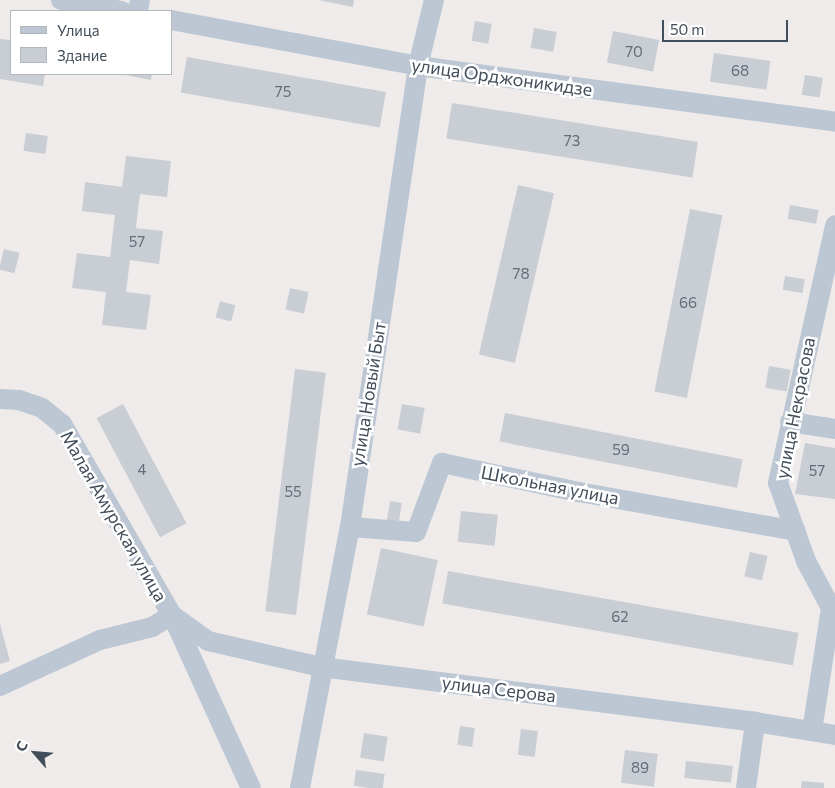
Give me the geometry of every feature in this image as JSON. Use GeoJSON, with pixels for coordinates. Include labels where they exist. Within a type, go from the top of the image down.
{"type":"FeatureCollection","features":[{"type":"Feature","properties":{"kind":"street"},"geometry":{"type":"LineString","coordinates":[[61,0],[116,10]]}},
{"type":"Feature","properties":{"kind":"street","name":"улица Новый Быт"},"geometry":{"type":"LineString","coordinates":[[300,788],[321,666],[350,527],[418,66],[434,0]]}},
{"type":"Feature","properties":{"kind":"street","name":"улица Орджоникидзе"},"geometry":{"type":"LineString","coordinates":[[172,20],[418,66],[835,122]]}},
{"type":"Feature","properties":{"kind":"street","name":"улица Некрасова"},"geometry":{"type":"LineString","coordinates":[[812,731],[831,608],[806,561],[778,483],[835,225]]}},
{"type":"Feature","properties":{"kind":"street","name":"Малая Амурская улица"},"geometry":{"type":"LineString","coordinates":[[0,399],[19,400],[42,408],[62,424],[172,615],[250,788]]}},
{"type":"Feature","properties":{"kind":"street"},"geometry":{"type":"LineString","coordinates":[[790,422],[835,429]]}},
{"type":"Feature","properties":{"kind":"street","name":"Школьная улица"},"geometry":{"type":"LineString","coordinates":[[350,527],[416,532],[442,463],[579,492],[796,532]]}},
{"type":"Feature","properties":{"kind":"street"},"geometry":{"type":"LineString","coordinates":[[0,686],[100,640],[152,627],[172,615]]}},
{"type":"Feature","properties":{"kind":"street","name":"улица Серова"},"geometry":{"type":"LineString","coordinates":[[172,615],[208,640],[321,666],[755,722],[835,735]]}},
{"type":"Feature","properties":{"kind":"street"},"geometry":{"type":"LineString","coordinates":[[746,788],[755,722]]}},
{"type":"Feature","properties":{"kind":"building"},"geometry":{"type":"Polygon","coordinates":[[[318,0],[354,0],[353,7],[318,0]]]}},
{"type":"Feature","properties":{"kind":"building"},"geometry":{"type":"Polygon","coordinates":[[[475,21],[492,24],[488,44],[472,41],[475,21]]]}},
{"type":"Feature","properties":{"kind":"building"},"geometry":{"type":"Polygon","coordinates":[[[534,28],[557,32],[553,52],[531,48],[534,28]]]}},
{"type":"Feature","properties":{"kind":"building"},"geometry":{"type":"Polygon","coordinates":[[[613,31],[659,40],[653,71],[607,62],[613,31]]]}},
{"type":"Feature","properties":{"kind":"building"},"geometry":{"type":"Polygon","coordinates":[[[0,39],[10,40],[10,75],[45,75],[43,86],[0,79],[0,39]]]}},
{"type":"Feature","properties":{"kind":"building"},"geometry":{"type":"Polygon","coordinates":[[[714,53],[770,61],[766,90],[710,82],[714,53]]]}},
{"type":"Feature","properties":{"kind":"building"},"geometry":{"type":"Polygon","coordinates":[[[187,57],[386,92],[380,128],[181,92],[187,57]]]}},
{"type":"Feature","properties":{"kind":"building"},"geometry":{"type":"Polygon","coordinates":[[[125,75],[152,75],[151,80],[125,75]]]}},
{"type":"Feature","properties":{"kind":"building"},"geometry":{"type":"Polygon","coordinates":[[[805,75],[823,78],[820,98],[802,95],[805,75]]]}},
{"type":"Feature","properties":{"kind":"building"},"geometry":{"type":"Polygon","coordinates":[[[452,103],[698,142],[692,178],[446,139],[452,103]]]}},
{"type":"Feature","properties":{"kind":"building"},"geometry":{"type":"Polygon","coordinates":[[[26,133],[48,136],[45,154],[23,151],[26,133]]]}},
{"type":"Feature","properties":{"kind":"building"},"geometry":{"type":"Polygon","coordinates":[[[126,156],[171,161],[167,197],[140,194],[136,228],[163,231],[159,264],[130,260],[126,292],[151,295],[146,330],[102,325],[106,292],[72,288],[77,253],[110,257],[115,215],[82,211],[85,182],[122,187],[126,156]]]}},
{"type":"Feature","properties":{"kind":"building"},"geometry":{"type":"Polygon","coordinates":[[[518,185],[554,193],[515,363],[479,355],[518,185]]]}},
{"type":"Feature","properties":{"kind":"building"},"geometry":{"type":"Polygon","coordinates":[[[790,205],[819,210],[816,224],[788,219],[790,205]]]}},
{"type":"Feature","properties":{"kind":"building"},"geometry":{"type":"Polygon","coordinates":[[[690,209],[722,215],[687,398],[655,392],[690,209]]]}},
{"type":"Feature","properties":{"kind":"building"},"geometry":{"type":"Polygon","coordinates":[[[4,249],[20,253],[14,273],[0,270],[4,249]]]}},
{"type":"Feature","properties":{"kind":"building"},"geometry":{"type":"Polygon","coordinates":[[[785,276],[805,279],[803,293],[783,290],[785,276]]]}},
{"type":"Feature","properties":{"kind":"building"},"geometry":{"type":"Polygon","coordinates":[[[290,288],[309,292],[304,313],[285,310],[290,288]]]}},
{"type":"Feature","properties":{"kind":"building"},"geometry":{"type":"Polygon","coordinates":[[[220,301],[235,305],[231,322],[216,317],[220,301]]]}},
{"type":"Feature","properties":{"kind":"building"},"geometry":{"type":"Polygon","coordinates":[[[769,366],[791,370],[787,391],[765,388],[769,366]]]}},
{"type":"Feature","properties":{"kind":"building"},"geometry":{"type":"Polygon","coordinates":[[[295,369],[326,373],[296,615],[265,611],[295,369]]]}},
{"type":"Feature","properties":{"kind":"building"},"geometry":{"type":"Polygon","coordinates":[[[123,404],[186,523],[160,537],[97,418],[123,404]]]}},
{"type":"Feature","properties":{"kind":"building"},"geometry":{"type":"Polygon","coordinates":[[[402,404],[425,408],[420,434],[397,430],[402,404]]]}},
{"type":"Feature","properties":{"kind":"building"},"geometry":{"type":"Polygon","coordinates":[[[505,413],[743,459],[737,488],[499,441],[505,413]]]}},
{"type":"Feature","properties":{"kind":"building"},"geometry":{"type":"Polygon","coordinates":[[[805,443],[835,448],[835,499],[795,494],[805,443]]]}},
{"type":"Feature","properties":{"kind":"building"},"geometry":{"type":"Polygon","coordinates":[[[390,501],[402,503],[398,527],[386,525],[390,501]]]}},
{"type":"Feature","properties":{"kind":"building"},"geometry":{"type":"Polygon","coordinates":[[[461,511],[498,515],[495,546],[458,542],[461,511]]]}},
{"type":"Feature","properties":{"kind":"building"},"geometry":{"type":"Polygon","coordinates":[[[381,548],[438,560],[424,627],[367,615],[381,548]]]}},
{"type":"Feature","properties":{"kind":"building"},"geometry":{"type":"Polygon","coordinates":[[[750,552],[768,556],[762,580],[744,576],[750,552]]]}},
{"type":"Feature","properties":{"kind":"building"},"geometry":{"type":"Polygon","coordinates":[[[448,571],[799,633],[793,665],[442,603],[448,571]]]}},
{"type":"Feature","properties":{"kind":"building"},"geometry":{"type":"Polygon","coordinates":[[[0,624],[10,661],[0,664],[0,624]]]}},
{"type":"Feature","properties":{"kind":"building"},"geometry":{"type":"Polygon","coordinates":[[[460,726],[475,728],[472,747],[457,745],[460,726]]]}},
{"type":"Feature","properties":{"kind":"building"},"geometry":{"type":"Polygon","coordinates":[[[521,729],[538,731],[535,757],[518,755],[521,729]]]}},
{"type":"Feature","properties":{"kind":"building"},"geometry":{"type":"Polygon","coordinates":[[[364,733],[388,737],[384,761],[360,758],[364,733]]]}},
{"type":"Feature","properties":{"kind":"building"},"geometry":{"type":"Polygon","coordinates":[[[625,750],[658,754],[654,787],[621,783],[625,750]]]}},
{"type":"Feature","properties":{"kind":"building"},"geometry":{"type":"Polygon","coordinates":[[[686,761],[733,766],[731,783],[684,778],[686,761]]]}},
{"type":"Feature","properties":{"kind":"building"},"geometry":{"type":"Polygon","coordinates":[[[356,770],[385,774],[383,788],[354,786],[356,770]]]}},
{"type":"Feature","properties":{"kind":"building"},"geometry":{"type":"Polygon","coordinates":[[[802,781],[824,783],[824,788],[801,788],[802,781]]]}}]}
